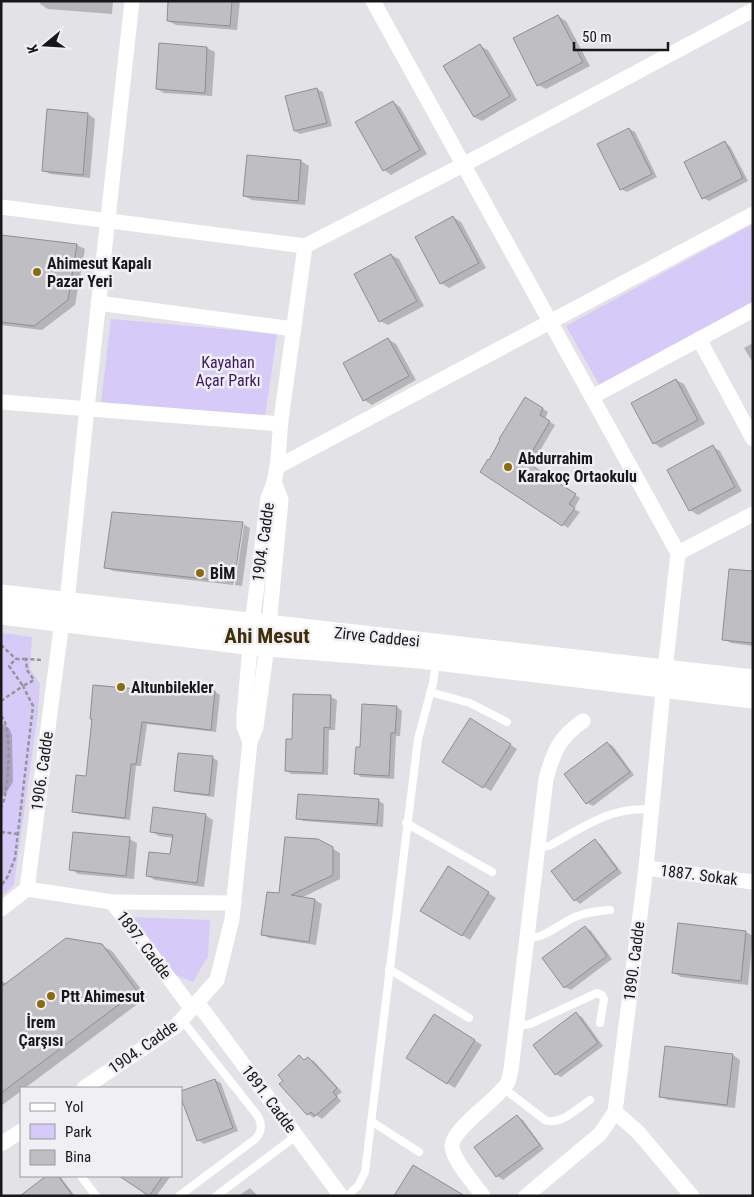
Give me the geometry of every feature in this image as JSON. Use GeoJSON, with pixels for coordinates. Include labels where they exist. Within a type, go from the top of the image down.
{"type":"FeatureCollection","features":[{"type":"Feature","properties":{"kind":"main road","name":"Zirve Caddesi"},"geometry":{"type":"LineString","coordinates":[[1,594],[65,612]]}},
{"type":"Feature","properties":{"kind":"main road","name":"Zirve Caddesi"},"geometry":{"type":"LineString","coordinates":[[1,614],[65,612],[664,679],[753,698]]}},
{"type":"Feature","properties":{"kind":"main road","name":"Zirve Caddesi"},"geometry":{"type":"LineString","coordinates":[[260,635],[436,660],[664,679],[753,680]]}},
{"type":"Feature","properties":{"kind":"street","name":"1906. Cadde"},"geometry":{"type":"LineString","coordinates":[[27,889],[65,612],[132,1]]}},
{"type":"Feature","properties":{"kind":"street"},"geometry":{"type":"LineString","coordinates":[[373,1],[678,554],[753,514]]}},
{"type":"Feature","properties":{"kind":"street"},"geometry":{"type":"LineString","coordinates":[[1,207],[305,246],[463,165],[753,10]]}},
{"type":"Feature","properties":{"kind":"street"},"geometry":{"type":"LineString","coordinates":[[277,467],[753,214]]}},
{"type":"Feature","properties":{"kind":"street","name":"1904. Cadde"},"geometry":{"type":"LineString","coordinates":[[85,1087],[176,1026],[217,980],[234,903],[250,742],[244,726],[244,716],[260,635],[281,500],[275,484],[281,424],[305,246]]}},
{"type":"Feature","properties":{"kind":"street"},"geometry":{"type":"LineString","coordinates":[[98,303],[294,329]]}},
{"type":"Feature","properties":{"kind":"street"},"geometry":{"type":"LineString","coordinates":[[592,397],[753,310]]}},
{"type":"Feature","properties":{"kind":"street"},"geometry":{"type":"LineString","coordinates":[[699,339],[753,439]]}},
{"type":"Feature","properties":{"kind":"street"},"geometry":{"type":"LineString","coordinates":[[1,402],[281,424]]}},
{"type":"Feature","properties":{"kind":"street","name":"1890. Cadde"},"geometry":{"type":"LineString","coordinates":[[526,1196],[600,1134],[615,1112],[646,868],[678,554]]}},
{"type":"Feature","properties":{"kind":"street"},"geometry":{"type":"LineString","coordinates":[[483,1196],[458,1162],[452,1145],[462,1128],[508,1081],[511,1070],[546,779],[550,764],[563,737],[583,721]]}},
{"type":"Feature","properties":{"kind":"street","name":"1887. Sokak"},"geometry":{"type":"LineString","coordinates":[[646,868],[753,882]]}},
{"type":"Feature","properties":{"kind":"street"},"geometry":{"type":"LineString","coordinates":[[1,909],[27,889]]}},
{"type":"Feature","properties":{"kind":"street","name":"1897. Cadde"},"geometry":{"type":"LineString","coordinates":[[27,889],[112,902],[190,1010]]}},
{"type":"Feature","properties":{"kind":"street"},"geometry":{"type":"LineString","coordinates":[[112,902],[234,903]]}},
{"type":"Feature","properties":{"kind":"street","name":"1891. Cadde"},"geometry":{"type":"LineString","coordinates":[[190,1010],[296,1136],[341,1196]]}},
{"type":"Feature","properties":{"kind":"street"},"geometry":{"type":"LineString","coordinates":[[615,1112],[638,1132],[692,1196]]}},
{"type":"Feature","properties":{"kind":"street"},"geometry":{"type":"LineString","coordinates":[[1,1144],[20,1132]]}},
{"type":"Feature","properties":{"kind":"lane"},"geometry":{"type":"LineString","coordinates":[[347,1196],[358,1186],[365,1172],[406,824],[418,739],[436,660]]}},
{"type":"Feature","properties":{"kind":"lane"},"geometry":{"type":"LineString","coordinates":[[430,692],[470,703],[507,722]]}},
{"type":"Feature","properties":{"kind":"lane"},"geometry":{"type":"LineString","coordinates":[[538,847],[548,846],[615,812],[637,808],[652,810]]}},
{"type":"Feature","properties":{"kind":"lane"},"geometry":{"type":"LineString","coordinates":[[406,824],[492,872]]}},
{"type":"Feature","properties":{"kind":"lane"},"geometry":{"type":"LineString","coordinates":[[527,938],[536,938],[566,921],[584,914],[610,910]]}},
{"type":"Feature","properties":{"kind":"lane"},"geometry":{"type":"LineString","coordinates":[[389,968],[469,1018]]}},
{"type":"Feature","properties":{"kind":"lane"},"geometry":{"type":"LineString","coordinates":[[516,1026],[530,1024],[597,993],[602,994],[604,999],[600,1024]]}},
{"type":"Feature","properties":{"kind":"lane"},"geometry":{"type":"LineString","coordinates":[[178,1196],[254,1140],[259,1134],[261,1127],[257,1115],[190,1010]]}},
{"type":"Feature","properties":{"kind":"lane"},"geometry":{"type":"LineString","coordinates":[[503,1088],[545,1120],[552,1122],[560,1120],[590,1100]]}},
{"type":"Feature","properties":{"kind":"lane"},"geometry":{"type":"LineString","coordinates":[[371,1121],[419,1152]]}},
{"type":"Feature","properties":{"kind":"lane"},"geometry":{"type":"LineString","coordinates":[[216,1196],[296,1136]]}},
{"type":"Feature","properties":{"kind":"lane"},"geometry":{"type":"LineString","coordinates":[[82,1177],[96,1196]]}},
{"type":"Feature","properties":{"kind":"path"},"geometry":{"type":"LineString","coordinates":[[1,645],[16,659],[57,661]]}},
{"type":"Feature","properties":{"kind":"path"},"geometry":{"type":"LineString","coordinates":[[1,886],[15,858],[33,706],[23,686],[9,666],[16,659]]}},
{"type":"Feature","properties":{"kind":"path"},"geometry":{"type":"LineString","coordinates":[[1,701],[34,680],[27,670],[26,659]]}},
{"type":"Feature","properties":{"kind":"path"},"geometry":{"type":"LineString","coordinates":[[1,716],[4,719],[8,732],[7,789],[4,803],[1,807]]}},
{"type":"Feature","properties":{"kind":"path"},"geometry":{"type":"LineString","coordinates":[[1,832],[18,834]]}},
{"type":"Feature","properties":{"kind":"green space"},"geometry":{"type":"Polygon","coordinates":[[[753,224],[753,303],[600,386],[566,326],[753,224]]]}},
{"type":"Feature","properties":{"kind":"green space","name":"Kayahan Açar Parkı"},"geometry":{"type":"Polygon","coordinates":[[[111,319],[277,334],[265,417],[101,402],[111,319]]]}},
{"type":"Feature","properties":{"kind":"green space"},"geometry":{"type":"Polygon","coordinates":[[[1,633],[32,637],[30,669],[40,684],[38,712],[14,885],[1,896],[1,633]]]}},
{"type":"Feature","properties":{"kind":"green space"},"geometry":{"type":"Polygon","coordinates":[[[129,917],[210,920],[208,956],[193,982],[173,974],[129,917]]]}},
{"type":"Feature","properties":{"kind":"building"},"geometry":{"type":"Polygon","coordinates":[[[168,1],[232,1],[230,26],[167,21],[168,1]]]}},
{"type":"Feature","properties":{"kind":"building"},"geometry":{"type":"Polygon","coordinates":[[[558,15],[583,62],[537,86],[513,38],[558,15]]]}},
{"type":"Feature","properties":{"kind":"building"},"geometry":{"type":"Polygon","coordinates":[[[159,43],[207,47],[205,93],[156,89],[159,43]]]}},
{"type":"Feature","properties":{"kind":"building"},"geometry":{"type":"Polygon","coordinates":[[[480,44],[510,96],[474,117],[443,66],[480,44]]]}},
{"type":"Feature","properties":{"kind":"building"},"geometry":{"type":"Polygon","coordinates":[[[317,88],[327,123],[294,131],[285,96],[317,88]]]}},
{"type":"Feature","properties":{"kind":"building"},"geometry":{"type":"Polygon","coordinates":[[[393,101],[420,150],[383,171],[355,122],[393,101]]]}},
{"type":"Feature","properties":{"kind":"building"},"geometry":{"type":"Polygon","coordinates":[[[47,109],[88,113],[83,175],[42,171],[47,109]]]}},
{"type":"Feature","properties":{"kind":"building"},"geometry":{"type":"Polygon","coordinates":[[[629,128],[652,174],[620,190],[597,144],[629,128]]]}},
{"type":"Feature","properties":{"kind":"building"},"geometry":{"type":"Polygon","coordinates":[[[725,141],[743,178],[702,199],[684,162],[725,141]]]}},
{"type":"Feature","properties":{"kind":"building"},"geometry":{"type":"Polygon","coordinates":[[[247,155],[301,160],[298,201],[243,196],[247,155]]]}},
{"type":"Feature","properties":{"kind":"building"},"geometry":{"type":"Polygon","coordinates":[[[453,216],[479,263],[440,284],[415,237],[453,216]]]}},
{"type":"Feature","properties":{"kind":"building","name":"Ahimesut Kapalı Pazar Yeri"},"geometry":{"type":"Polygon","coordinates":[[[1,235],[77,244],[68,300],[34,326],[1,322],[1,235]]]}},
{"type":"Feature","properties":{"kind":"building"},"geometry":{"type":"Polygon","coordinates":[[[391,254],[417,301],[379,322],[354,274],[391,254]]]}},
{"type":"Feature","properties":{"kind":"building"},"geometry":{"type":"Polygon","coordinates":[[[388,338],[409,376],[363,401],[343,363],[388,338]]]}},
{"type":"Feature","properties":{"kind":"building"},"geometry":{"type":"Polygon","coordinates":[[[676,379],[698,420],[653,444],[631,403],[676,379]]]}},
{"type":"Feature","properties":{"kind":"building","name":"Abdurrahim Karakoç Ortaokulu"},"geometry":{"type":"Polygon","coordinates":[[[525,397],[543,408],[540,415],[550,421],[526,462],[576,494],[569,504],[575,508],[562,526],[480,472],[489,460],[499,439],[525,397]]]}},
{"type":"Feature","properties":{"kind":"building"},"geometry":{"type":"Polygon","coordinates":[[[713,445],[735,487],[689,511],[667,470],[713,445]]]}},
{"type":"Feature","properties":{"kind":"building"},"geometry":{"type":"Polygon","coordinates":[[[112,512],[243,522],[234,582],[104,568],[112,512]]]}},
{"type":"Feature","properties":{"kind":"building"},"geometry":{"type":"Polygon","coordinates":[[[729,569],[753,571],[753,643],[722,640],[729,569]]]}},
{"type":"Feature","properties":{"kind":"building"},"geometry":{"type":"Polygon","coordinates":[[[93,685],[160,691],[160,685],[215,691],[211,730],[142,722],[136,764],[131,764],[125,818],[72,812],[76,775],[86,776],[92,719],[90,719],[93,685]]]}},
{"type":"Feature","properties":{"kind":"building"},"geometry":{"type":"Polygon","coordinates":[[[293,694],[331,695],[330,728],[324,727],[323,773],[285,771],[286,739],[292,739],[293,694]]]}},
{"type":"Feature","properties":{"kind":"building"},"geometry":{"type":"Polygon","coordinates":[[[362,704],[397,706],[395,733],[391,733],[389,776],[354,774],[356,747],[360,747],[362,704]]]}},
{"type":"Feature","properties":{"kind":"building"},"geometry":{"type":"Polygon","coordinates":[[[470,718],[511,744],[483,788],[442,762],[470,718]]]}},
{"type":"Feature","properties":{"kind":"building"},"geometry":{"type":"Polygon","coordinates":[[[607,742],[630,772],[586,804],[564,774],[607,742]]]}},
{"type":"Feature","properties":{"kind":"building"},"geometry":{"type":"Polygon","coordinates":[[[178,753],[213,756],[209,795],[174,791],[178,753]]]}},
{"type":"Feature","properties":{"kind":"building"},"geometry":{"type":"Polygon","coordinates":[[[298,794],[379,799],[377,824],[296,819],[298,794]]]}},
{"type":"Feature","properties":{"kind":"building"},"geometry":{"type":"Polygon","coordinates":[[[153,807],[206,814],[197,883],[146,876],[149,852],[170,854],[173,835],[150,832],[153,807]]]}},
{"type":"Feature","properties":{"kind":"building"},"geometry":{"type":"Polygon","coordinates":[[[73,832],[130,837],[126,876],[69,870],[73,832]]]}},
{"type":"Feature","properties":{"kind":"building"},"geometry":{"type":"Polygon","coordinates":[[[285,837],[318,839],[333,847],[333,875],[291,895],[315,899],[309,942],[261,935],[267,892],[279,893],[285,837]]]}},
{"type":"Feature","properties":{"kind":"building"},"geometry":{"type":"Polygon","coordinates":[[[595,839],[617,869],[574,901],[551,871],[595,839]]]}},
{"type":"Feature","properties":{"kind":"building"},"geometry":{"type":"Polygon","coordinates":[[[448,866],[489,892],[462,936],[420,911],[448,866]]]}},
{"type":"Feature","properties":{"kind":"building"},"geometry":{"type":"Polygon","coordinates":[[[678,923],[746,931],[741,981],[672,973],[678,923]]]}},
{"type":"Feature","properties":{"kind":"building"},"geometry":{"type":"Polygon","coordinates":[[[585,926],[607,956],[564,988],[542,958],[585,926]]]}},
{"type":"Feature","properties":{"kind":"building","name":"İrem Çarşısı"},"geometry":{"type":"Polygon","coordinates":[[[66,938],[102,944],[137,991],[1,1093],[1,987],[66,938]]]}},
{"type":"Feature","properties":{"kind":"building"},"geometry":{"type":"Polygon","coordinates":[[[576,1012],[598,1043],[555,1075],[533,1045],[576,1012]]]}},
{"type":"Feature","properties":{"kind":"building"},"geometry":{"type":"Polygon","coordinates":[[[434,1014],[475,1040],[447,1084],[406,1058],[434,1014]]]}},
{"type":"Feature","properties":{"kind":"building"},"geometry":{"type":"Polygon","coordinates":[[[665,1046],[733,1054],[727,1105],[659,1097],[665,1046]]]}},
{"type":"Feature","properties":{"kind":"building"},"geometry":{"type":"Polygon","coordinates":[[[299,1055],[304,1060],[308,1057],[337,1088],[333,1092],[337,1097],[315,1116],[311,1112],[307,1115],[279,1084],[283,1081],[278,1075],[299,1055]]]}},
{"type":"Feature","properties":{"kind":"building"},"geometry":{"type":"Polygon","coordinates":[[[215,1079],[233,1128],[197,1141],[182,1101],[182,1091],[215,1079]]]}},
{"type":"Feature","properties":{"kind":"building"},"geometry":{"type":"Polygon","coordinates":[[[517,1115],[540,1145],[496,1177],[474,1147],[517,1115]]]}},
{"type":"Feature","properties":{"kind":"building"},"geometry":{"type":"Polygon","coordinates":[[[413,1165],[465,1196],[394,1196],[413,1165]]]}},
{"type":"Feature","properties":{"kind":"building"},"geometry":{"type":"Polygon","coordinates":[[[45,1177],[59,1177],[73,1196],[20,1196],[45,1177]]]}},
{"type":"Feature","properties":{"kind":"building"},"geometry":{"type":"Polygon","coordinates":[[[120,1177],[162,1177],[149,1196],[120,1177]]]}},
{"type":"Feature","properties":{"kind":"place","name":"Ahimesut Kapalı Pazar Yeri"},"geometry":{"type":"Point","coordinates":[37,272]}},
{"type":"Feature","properties":{"kind":"place","name":"Abdurrahim Karakoç Ortaokulu"},"geometry":{"type":"Point","coordinates":[508,467]}},
{"type":"Feature","properties":{"kind":"place","name":"BİM"},"geometry":{"type":"Point","coordinates":[200,573]}},
{"type":"Feature","properties":{"kind":"place","name":"Altunbilekler"},"geometry":{"type":"Point","coordinates":[121,687]}},
{"type":"Feature","properties":{"kind":"place","name":"Ptt Ahimesut"},"geometry":{"type":"Point","coordinates":[51,996]}},
{"type":"Feature","properties":{"kind":"place","name":"İrem Çarşısı"},"geometry":{"type":"Point","coordinates":[41,1004]}},
{"type":"Feature","properties":{"kind":"district","name":"Ahi Mesut"},"geometry":{"type":"Point","coordinates":[267,636]}}]}
